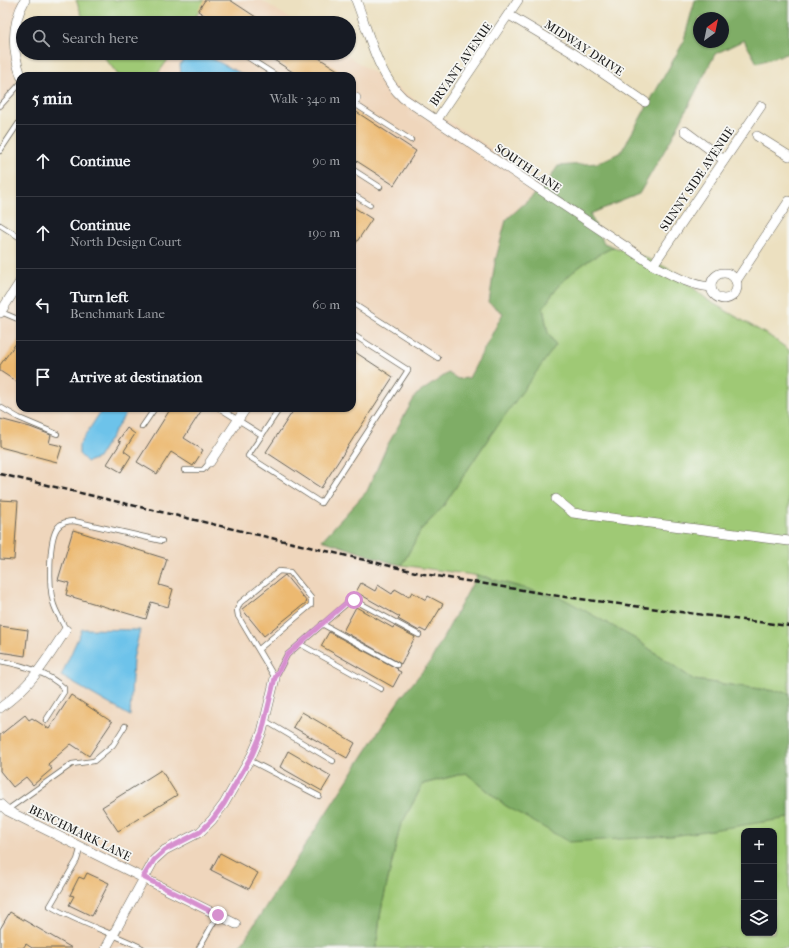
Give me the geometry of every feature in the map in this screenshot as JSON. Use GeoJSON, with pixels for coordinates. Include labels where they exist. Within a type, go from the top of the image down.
{"type":"FeatureCollection","features":[{"type":"Feature","properties":{"kind":"street"},"geometry":{"type":"LineString","coordinates":[[17,16],[25,0]]}},
{"type":"Feature","properties":{"kind":"street","name":"SOUTH LANE"},"geometry":{"type":"LineString","coordinates":[[356,0],[384,74],[392,88],[403,98],[653,265],[682,280],[699,286],[711,288]]}},
{"type":"Feature","properties":{"kind":"street","name":"BRYANT AVENUE"},"geometry":{"type":"LineString","coordinates":[[436,121],[518,0]]}},
{"type":"Feature","properties":{"kind":"street","name":"MIDWAY DRIVE"},"geometry":{"type":"LineString","coordinates":[[509,15],[573,53],[645,102]]}},
{"type":"Feature","properties":{"kind":"street"},"geometry":{"type":"LineString","coordinates":[[16,23],[14,36],[16,58]]}},
{"type":"Feature","properties":{"kind":"street"},"geometry":{"type":"LineString","coordinates":[[16,60],[20,72]]}},
{"type":"Feature","properties":{"kind":"street","name":"SUNNY SIDE AVENUE"},"geometry":{"type":"LineString","coordinates":[[653,265],[761,106]]}},
{"type":"Feature","properties":{"kind":"street"},"geometry":{"type":"LineString","coordinates":[[685,131],[724,160]]}},
{"type":"Feature","properties":{"kind":"street"},"geometry":{"type":"LineString","coordinates":[[757,136],[789,156]]}},
{"type":"Feature","properties":{"kind":"street"},"geometry":{"type":"LineString","coordinates":[[736,281],[731,275],[719,273],[712,279],[712,292],[719,298],[728,298],[735,293],[736,281],[789,201]]}},
{"type":"Feature","properties":{"kind":"street"},"geometry":{"type":"LineString","coordinates":[[0,313],[16,289]]}},
{"type":"Feature","properties":{"kind":"street"},"geometry":{"type":"LineString","coordinates":[[210,462],[243,412]]}},
{"type":"Feature","properties":{"kind":"street"},"geometry":{"type":"LineString","coordinates":[[556,499],[573,513],[789,541]]}},
{"type":"Feature","properties":{"kind":"street"},"geometry":{"type":"LineString","coordinates":[[0,708],[23,690],[39,672],[66,630]]}},
{"type":"Feature","properties":{"kind":"street"},"geometry":{"type":"LineString","coordinates":[[106,948],[143,877],[154,860],[165,850],[200,832],[212,820],[249,760],[264,720],[275,678]]}},
{"type":"Feature","properties":{"kind":"street","name":"BENCHMARK LANE"},"geometry":{"type":"LineString","coordinates":[[3,807],[236,924]]}},
{"type":"Feature","properties":{"kind":"lane"},"geometry":{"type":"LineString","coordinates":[[251,60],[271,72]]}},
{"type":"Feature","properties":{"kind":"lane"},"geometry":{"type":"LineString","coordinates":[[0,106],[16,88]]}},
{"type":"Feature","properties":{"kind":"lane"},"geometry":{"type":"LineString","coordinates":[[356,103],[411,140]]}},
{"type":"Feature","properties":{"kind":"lane"},"geometry":{"type":"LineString","coordinates":[[0,151],[16,126]]}},
{"type":"Feature","properties":{"kind":"lane"},"geometry":{"type":"LineString","coordinates":[[356,172],[380,187]]}},
{"type":"Feature","properties":{"kind":"lane"},"geometry":{"type":"LineString","coordinates":[[356,196],[370,205]]}},
{"type":"Feature","properties":{"kind":"lane"},"geometry":{"type":"LineString","coordinates":[[0,225],[16,235]]}},
{"type":"Feature","properties":{"kind":"lane"},"geometry":{"type":"LineString","coordinates":[[356,306],[438,358]]}},
{"type":"Feature","properties":{"kind":"lane"},"geometry":{"type":"LineString","coordinates":[[0,313],[16,319]]}},
{"type":"Feature","properties":{"kind":"lane"},"geometry":{"type":"LineString","coordinates":[[277,412],[248,456],[321,503],[408,370],[356,337]]}},
{"type":"Feature","properties":{"kind":"lane"},"geometry":{"type":"LineString","coordinates":[[0,407],[19,418],[57,434]]}},
{"type":"Feature","properties":{"kind":"lane"},"geometry":{"type":"LineString","coordinates":[[142,428],[152,412]]}},
{"type":"Feature","properties":{"kind":"lane"},"geometry":{"type":"LineString","coordinates":[[225,412],[262,436]]}},
{"type":"Feature","properties":{"kind":"lane"},"geometry":{"type":"LineString","coordinates":[[184,470],[203,470],[210,462]]}},
{"type":"Feature","properties":{"kind":"lane"},"geometry":{"type":"LineString","coordinates":[[66,630],[53,603],[49,576],[54,537],[57,528],[65,521],[74,521],[162,540]]}},
{"type":"Feature","properties":{"kind":"lane"},"geometry":{"type":"LineString","coordinates":[[259,650],[311,605],[311,598],[290,572],[279,571],[238,606],[236,610],[238,616],[275,678]]}},
{"type":"Feature","properties":{"kind":"lane"},"geometry":{"type":"LineString","coordinates":[[275,678],[287,655],[347,602],[354,600],[419,635]]}},
{"type":"Feature","properties":{"kind":"lane"},"geometry":{"type":"LineString","coordinates":[[322,624],[397,665]]}},
{"type":"Feature","properties":{"kind":"lane"},"geometry":{"type":"LineString","coordinates":[[300,644],[381,689]]}},
{"type":"Feature","properties":{"kind":"lane"},"geometry":{"type":"LineString","coordinates":[[0,661],[23,665],[39,672],[63,687],[65,690],[46,720]]}},
{"type":"Feature","properties":{"kind":"lane"},"geometry":{"type":"LineString","coordinates":[[264,720],[333,761]]}},
{"type":"Feature","properties":{"kind":"lane"},"geometry":{"type":"LineString","coordinates":[[3,807],[72,764],[94,761],[113,745],[125,726]]}},
{"type":"Feature","properties":{"kind":"lane"},"geometry":{"type":"LineString","coordinates":[[249,760],[319,796]]}},
{"type":"Feature","properties":{"kind":"lane"},"geometry":{"type":"LineString","coordinates":[[81,846],[77,860],[50,906],[67,916],[113,934],[142,948]]}},
{"type":"Feature","properties":{"kind":"lane"},"geometry":{"type":"LineString","coordinates":[[199,948],[218,915]]}},
{"type":"Feature","properties":{"kind":"shaded area"},"geometry":{"type":"Polygon","coordinates":[[[0,0],[24,0],[19,16],[16,16],[16,27],[11,44],[16,77],[16,92],[0,112],[0,0]]]}},
{"type":"Feature","properties":{"kind":"shaded area"},"geometry":{"type":"Polygon","coordinates":[[[206,0],[261,0],[286,16],[196,16],[206,0]]]}},
{"type":"Feature","properties":{"kind":"shaded area"},"geometry":{"type":"Polygon","coordinates":[[[168,60],[188,60],[180,64],[181,72],[159,72],[168,60]]]}},
{"type":"Feature","properties":{"kind":"shaded area"},"geometry":{"type":"Polygon","coordinates":[[[215,60],[354,60],[546,184],[506,220],[489,303],[503,313],[469,378],[457,379],[448,373],[416,395],[387,446],[367,491],[322,540],[392,563],[477,575],[430,662],[399,700],[239,948],[0,948],[0,307],[16,283],[16,412],[100,412],[79,445],[98,458],[127,412],[356,412],[356,72],[238,72],[215,60]],[[82,629],[130,716],[133,659],[140,631],[82,629]]]}},
{"type":"Feature","properties":{"kind":"green space"},"geometry":{"type":"Polygon","coordinates":[[[76,0],[206,0],[196,16],[82,16],[76,0]]]}},
{"type":"Feature","properties":{"kind":"green space"},"geometry":{"type":"Polygon","coordinates":[[[695,0],[789,0],[789,53],[757,63],[744,40],[729,47],[729,12],[693,12],[693,48],[727,48],[715,54],[673,136],[639,194],[590,214],[604,243],[614,247],[582,265],[566,279],[550,297],[543,308],[548,333],[556,345],[490,436],[442,508],[421,530],[402,565],[322,540],[367,491],[387,446],[416,395],[448,373],[458,379],[469,378],[503,313],[489,303],[495,262],[506,220],[546,184],[558,166],[598,163],[621,152],[683,43],[695,0]]]}},
{"type":"Feature","properties":{"kind":"green space"},"geometry":{"type":"Polygon","coordinates":[[[106,60],[168,60],[159,72],[116,72],[106,60]]]}},
{"type":"Feature","properties":{"kind":"green space"},"geometry":{"type":"Polygon","coordinates":[[[614,247],[651,260],[673,271],[709,301],[771,337],[789,350],[789,693],[694,680],[634,638],[487,577],[402,565],[421,530],[442,508],[490,436],[548,333],[543,308],[550,297],[566,279],[582,265],[614,247]]]}},
{"type":"Feature","properties":{"kind":"green space"},"geometry":{"type":"Polygon","coordinates":[[[477,575],[564,599],[634,638],[694,680],[789,693],[789,818],[673,836],[569,842],[506,806],[466,773],[423,784],[400,827],[381,910],[376,948],[239,948],[399,700],[430,662],[477,575]]]}},
{"type":"Feature","properties":{"kind":"green space"},"geometry":{"type":"Polygon","coordinates":[[[466,773],[506,806],[776,819],[789,818],[789,948],[376,948],[381,910],[400,827],[423,784],[466,773]]]}},
{"type":"Feature","properties":{"kind":"water"},"geometry":{"type":"Polygon","coordinates":[[[185,60],[215,60],[238,72],[181,72],[180,64],[185,60]]]}},
{"type":"Feature","properties":{"kind":"water"},"geometry":{"type":"Polygon","coordinates":[[[100,412],[127,412],[98,458],[87,462],[79,454],[79,445],[100,412]]]}},
{"type":"Feature","properties":{"kind":"water"},"geometry":{"type":"Polygon","coordinates":[[[82,629],[140,630],[133,659],[130,716],[61,676],[82,629]]]}},
{"type":"Feature","properties":{"kind":"building"},"geometry":{"type":"Polygon","coordinates":[[[205,0],[230,0],[254,16],[206,16],[198,11],[205,0]]]}},
{"type":"Feature","properties":{"kind":"building"},"geometry":{"type":"Polygon","coordinates":[[[274,60],[322,60],[341,72],[293,72],[274,60]]]}},
{"type":"Feature","properties":{"kind":"building"},"geometry":{"type":"Polygon","coordinates":[[[356,112],[416,151],[394,185],[356,161],[356,112]]]}},
{"type":"Feature","properties":{"kind":"building"},"geometry":{"type":"Polygon","coordinates":[[[356,209],[372,219],[356,243],[356,209]]]}},
{"type":"Feature","properties":{"kind":"building"},"geometry":{"type":"Polygon","coordinates":[[[16,343],[16,381],[0,371],[0,365],[16,343]]]}},
{"type":"Feature","properties":{"kind":"building"},"geometry":{"type":"Polygon","coordinates":[[[356,353],[393,377],[321,488],[266,452],[292,412],[356,412],[356,353]]]}},
{"type":"Feature","properties":{"kind":"building"},"geometry":{"type":"Polygon","coordinates":[[[168,412],[200,412],[184,438],[203,450],[193,466],[171,452],[157,474],[137,462],[168,412]]]}},
{"type":"Feature","properties":{"kind":"building"},"geometry":{"type":"Polygon","coordinates":[[[0,419],[30,427],[51,435],[49,443],[62,446],[57,462],[0,447],[0,419]]]}},
{"type":"Feature","properties":{"kind":"building"},"geometry":{"type":"Polygon","coordinates":[[[127,428],[135,434],[124,451],[131,456],[121,472],[107,464],[121,442],[118,441],[127,428]]]}},
{"type":"Feature","properties":{"kind":"building"},"geometry":{"type":"Polygon","coordinates":[[[0,500],[18,501],[14,560],[0,559],[0,500]]]}},
{"type":"Feature","properties":{"kind":"building"},"geometry":{"type":"Polygon","coordinates":[[[73,530],[167,559],[159,585],[173,589],[168,607],[151,602],[146,619],[66,595],[69,583],[58,580],[73,530]]]}},
{"type":"Feature","properties":{"kind":"building"},"geometry":{"type":"Polygon","coordinates":[[[285,575],[307,602],[264,636],[242,609],[285,575]]]}},
{"type":"Feature","properties":{"kind":"building"},"geometry":{"type":"Polygon","coordinates":[[[361,583],[375,591],[378,585],[392,594],[395,589],[409,597],[412,592],[426,600],[428,596],[443,604],[426,632],[420,629],[419,631],[398,619],[400,617],[356,592],[361,583]]]}},
{"type":"Feature","properties":{"kind":"building"},"geometry":{"type":"Polygon","coordinates":[[[356,607],[393,628],[394,626],[415,637],[401,664],[343,631],[356,607]]]}},
{"type":"Feature","properties":{"kind":"building"},"geometry":{"type":"Polygon","coordinates":[[[0,626],[28,630],[25,656],[0,652],[0,626]]]}},
{"type":"Feature","properties":{"kind":"building"},"geometry":{"type":"Polygon","coordinates":[[[329,632],[398,669],[397,670],[401,672],[393,687],[321,646],[329,632]]]}},
{"type":"Feature","properties":{"kind":"building"},"geometry":{"type":"Polygon","coordinates":[[[71,695],[112,722],[89,756],[71,744],[48,764],[52,769],[33,785],[26,777],[13,787],[0,771],[0,735],[25,715],[29,720],[32,718],[49,729],[71,695]]]}},
{"type":"Feature","properties":{"kind":"building"},"geometry":{"type":"Polygon","coordinates":[[[302,712],[355,743],[347,758],[293,727],[302,712]]]}},
{"type":"Feature","properties":{"kind":"building"},"geometry":{"type":"Polygon","coordinates":[[[288,751],[331,776],[322,791],[280,767],[288,751]]]}},
{"type":"Feature","properties":{"kind":"building"},"geometry":{"type":"Polygon","coordinates":[[[161,770],[177,795],[118,831],[102,807],[161,770]]]}},
{"type":"Feature","properties":{"kind":"building"},"geometry":{"type":"Polygon","coordinates":[[[220,853],[258,873],[249,889],[211,870],[220,853]]]}},
{"type":"Feature","properties":{"kind":"building"},"geometry":{"type":"Polygon","coordinates":[[[87,873],[109,883],[92,916],[69,905],[74,896],[70,895],[79,877],[84,879],[87,873]]]}},
{"type":"Feature","properties":{"kind":"building"},"geometry":{"type":"Polygon","coordinates":[[[10,912],[72,948],[32,948],[26,944],[23,948],[0,948],[0,929],[10,912]]]}},
{"type":"Feature","properties":{"kind":"railway"},"geometry":{"type":"LineString","coordinates":[[0,474],[424,574],[565,597],[789,626]]}},
{"type":"Feature","properties":{"kind":"route"},"geometry":{"type":"LineString","coordinates":[[218,915],[143,877],[154,860],[165,850],[200,832],[212,820],[224,804],[252,755],[262,732],[275,678],[287,655],[347,602],[354,600]]}}]}
